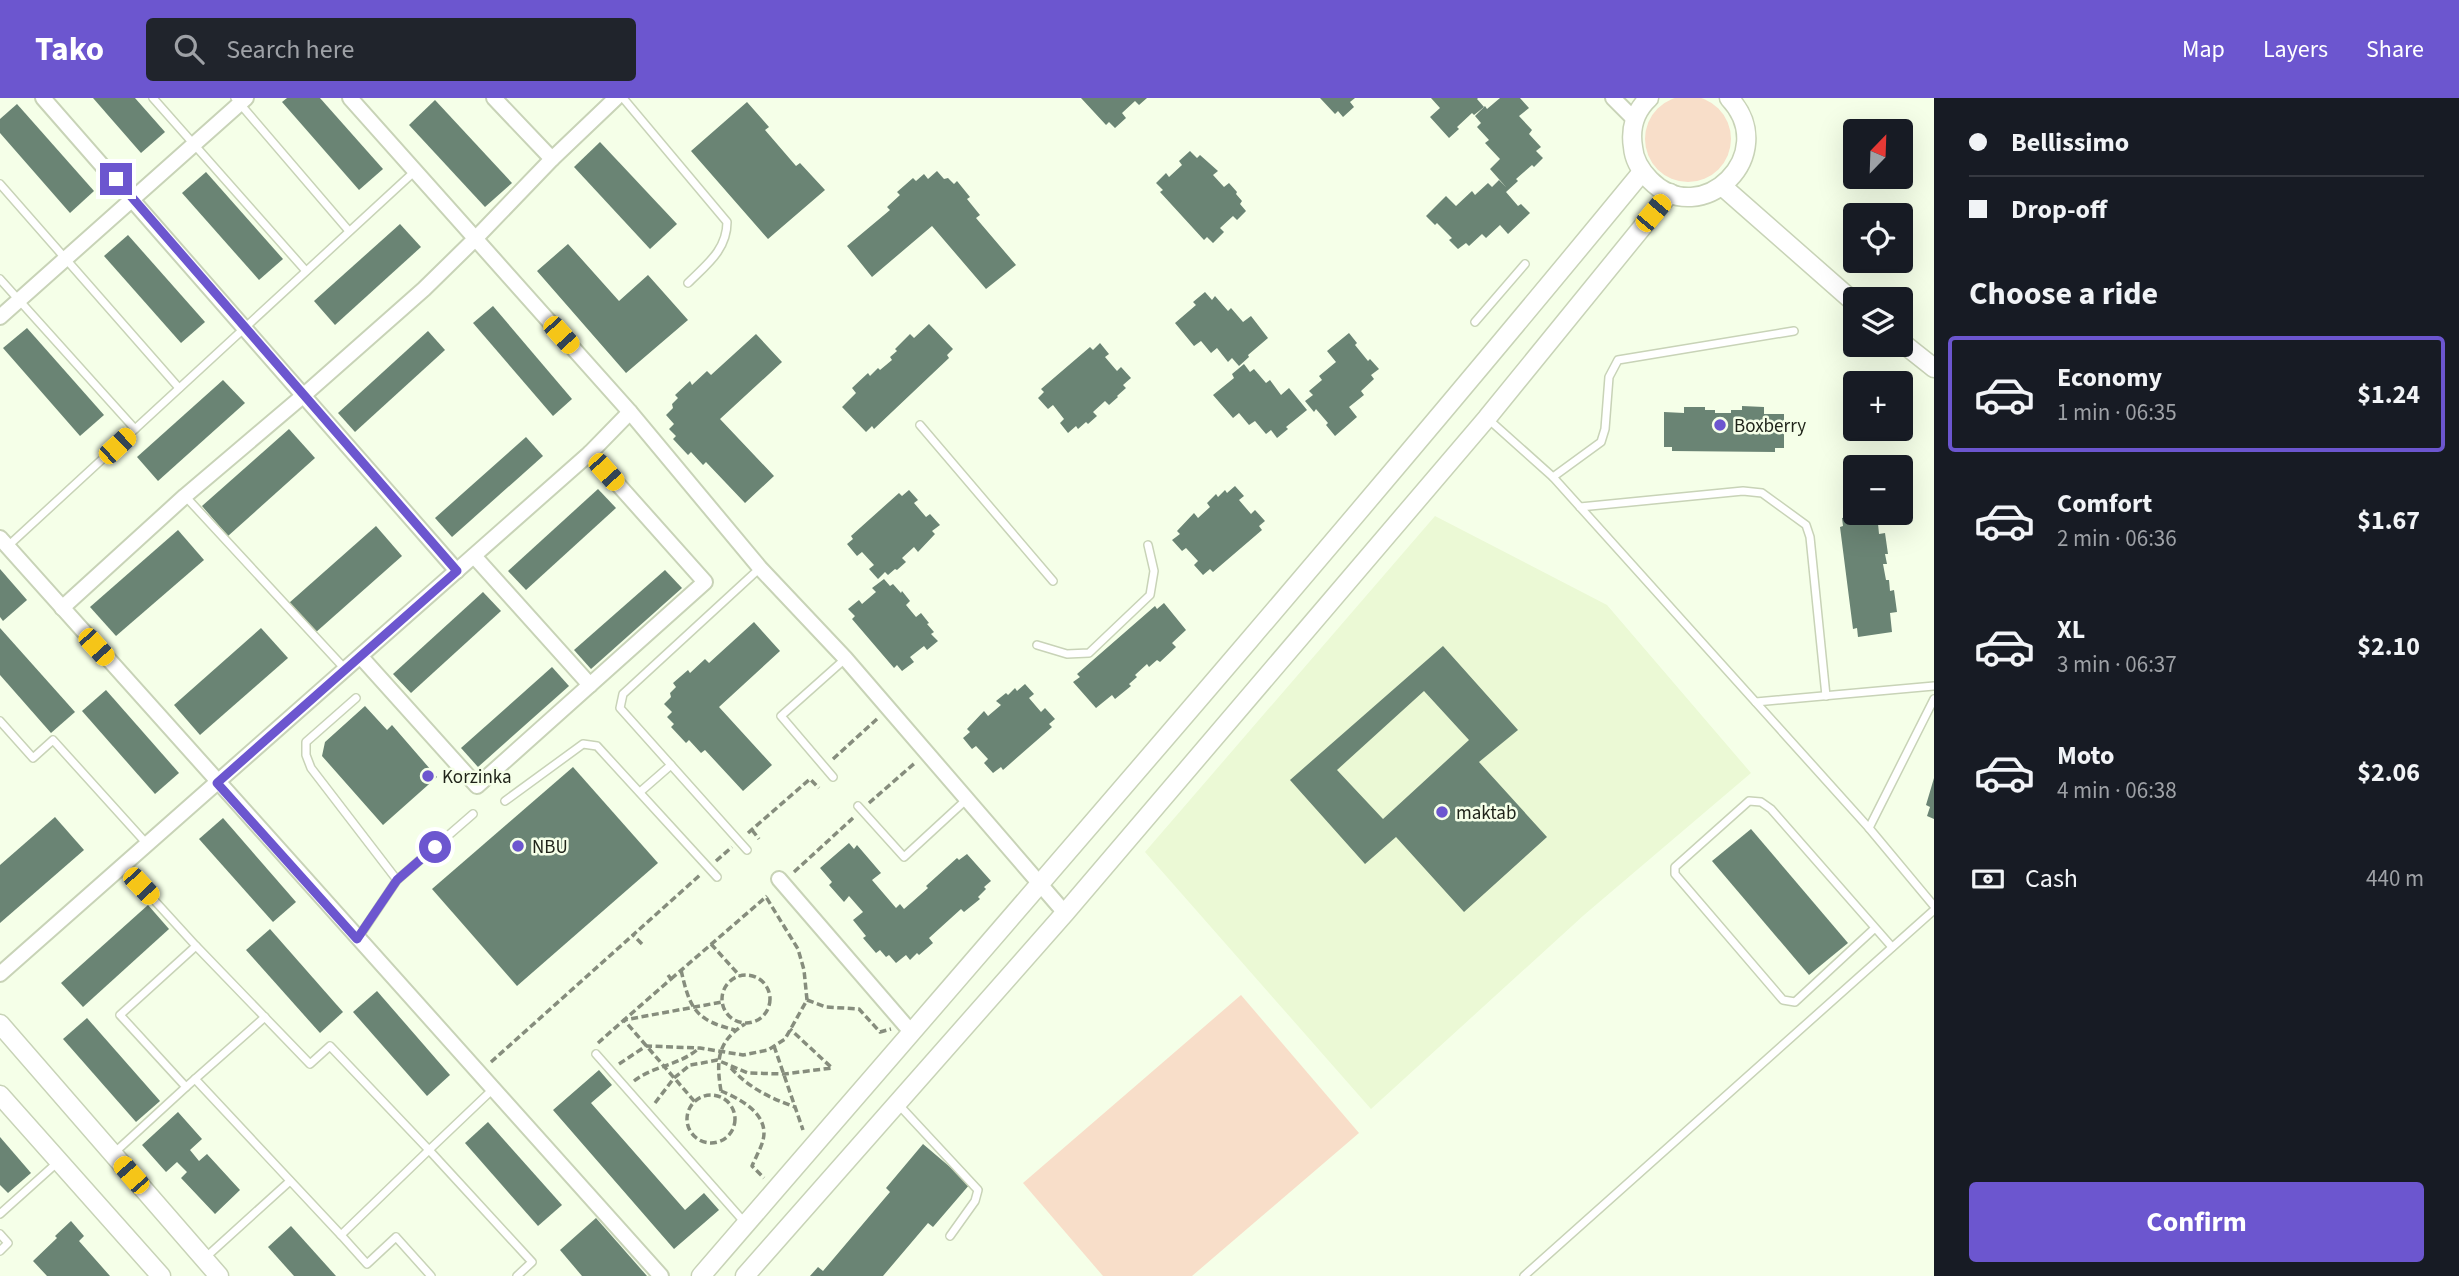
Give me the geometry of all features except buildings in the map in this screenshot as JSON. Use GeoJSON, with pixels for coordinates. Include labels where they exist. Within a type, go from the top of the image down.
{"type":"FeatureCollection","features":[{"type":"Feature","properties":{"kind":"street"},"geometry":{"type":"LineString","coordinates":[[43,98],[457,571]]}},
{"type":"Feature","properties":{"kind":"street"},"geometry":{"type":"LineString","coordinates":[[350,98],[630,412],[760,568],[845,658],[1065,913]]}},
{"type":"Feature","properties":{"kind":"street"},"geometry":{"type":"LineString","coordinates":[[495,98],[552,159]]}},
{"type":"Feature","properties":{"kind":"street"},"geometry":{"type":"LineString","coordinates":[[62,608],[424,289],[615,98]]}},
{"type":"Feature","properties":{"kind":"street"},"geometry":{"type":"LineString","coordinates":[[1613,98],[1634,120]]}},
{"type":"Feature","properties":{"kind":"street"},"geometry":{"type":"LineString","coordinates":[[1649,98],[1634,120],[1631,137],[1634,155],[1642,172],[1654,184],[1670,193],[1688,197],[1706,194],[1722,186],[1735,174],[1744,158],[1747,140],[1745,122],[1737,106],[1729,98]]}},
{"type":"Feature","properties":{"kind":"street"},"geometry":{"type":"LineString","coordinates":[[0,317],[134,199],[240,100]]}},
{"type":"Feature","properties":{"kind":"street"},"geometry":{"type":"LineString","coordinates":[[701,1276],[908,1029],[1040,885],[1497,347],[1642,172]]}},
{"type":"Feature","properties":{"kind":"street"},"geometry":{"type":"LineString","coordinates":[[1722,186],[1843,292]]}},
{"type":"Feature","properties":{"kind":"street"},"geometry":{"type":"LineString","coordinates":[[745,1276],[1065,913],[1487,418],[1670,193]]}},
{"type":"Feature","properties":{"kind":"street"},"geometry":{"type":"LineString","coordinates":[[1913,351],[1934,368]]}},
{"type":"Feature","properties":{"kind":"street"},"geometry":{"type":"LineString","coordinates":[[0,974],[590,453],[630,412]]}},
{"type":"Feature","properties":{"kind":"street"},"geometry":{"type":"LineString","coordinates":[[361,657],[477,786],[705,582],[590,453]]}},
{"type":"Feature","properties":{"kind":"street"},"geometry":{"type":"LineString","coordinates":[[4,542],[661,1276]]}},
{"type":"Feature","properties":{"kind":"street"},"geometry":{"type":"LineString","coordinates":[[474,556],[590,685]]}},
{"type":"Feature","properties":{"kind":"street"},"geometry":{"type":"LineString","coordinates":[[782,878],[908,1029]]}},
{"type":"Feature","properties":{"kind":"street"},"geometry":{"type":"LineString","coordinates":[[0,1024],[219,1276]]}},
{"type":"Feature","properties":{"kind":"street"},"geometry":{"type":"LineString","coordinates":[[0,1095],[161,1276]]}},
{"type":"Feature","properties":{"kind":"lane"},"geometry":{"type":"LineString","coordinates":[[153,98],[306,271]]}},
{"type":"Feature","properties":{"kind":"lane"},"geometry":{"type":"LineString","coordinates":[[623,98],[727,222],[727,235],[721,249],[688,283]]}},
{"type":"Feature","properties":{"kind":"lane"},"geometry":{"type":"LineString","coordinates":[[240,100],[349,232]]}},
{"type":"Feature","properties":{"kind":"lane"},"geometry":{"type":"LineString","coordinates":[[4,542],[135,429],[415,171]]}},
{"type":"Feature","properties":{"kind":"lane"},"geometry":{"type":"LineString","coordinates":[[0,184],[179,388]]}},
{"type":"Feature","properties":{"kind":"lane"},"geometry":{"type":"LineString","coordinates":[[1475,322],[1525,264]]}},
{"type":"Feature","properties":{"kind":"lane"},"geometry":{"type":"LineString","coordinates":[[0,279],[135,429]]}},
{"type":"Feature","properties":{"kind":"lane"},"geometry":{"type":"LineString","coordinates":[[1553,477],[1601,442],[1605,429],[1609,377],[1618,360],[1794,331]]}},
{"type":"Feature","properties":{"kind":"lane"},"geometry":{"type":"LineString","coordinates":[[1487,418],[1553,477],[1869,828],[1934,908],[1524,1276]]}},
{"type":"Feature","properties":{"kind":"lane"},"geometry":{"type":"LineString","coordinates":[[920,425],[1053,581]]}},
{"type":"Feature","properties":{"kind":"lane"},"geometry":{"type":"LineString","coordinates":[[1580,507],[1743,491],[1762,493],[1806,525],[1810,537],[1826,696]]}},
{"type":"Feature","properties":{"kind":"lane"},"geometry":{"type":"LineString","coordinates":[[186,496],[346,670]]}},
{"type":"Feature","properties":{"kind":"lane"},"geometry":{"type":"LineString","coordinates":[[1037,645],[1067,654],[1089,653],[1150,595],[1154,571],[1149,545]]}},
{"type":"Feature","properties":{"kind":"lane"},"geometry":{"type":"LineString","coordinates":[[747,850],[620,709],[623,694],[760,568]]}},
{"type":"Feature","properties":{"kind":"lane"},"geometry":{"type":"LineString","coordinates":[[833,777],[780,716],[845,658]]}},
{"type":"Feature","properties":{"kind":"lane"},"geometry":{"type":"LineString","coordinates":[[1756,702],[1934,686]]}},
{"type":"Feature","properties":{"kind":"lane"},"geometry":{"type":"LineString","coordinates":[[356,698],[306,742],[306,755],[311,768],[397,880]]}},
{"type":"Feature","properties":{"kind":"lane"},"geometry":{"type":"LineString","coordinates":[[1869,828],[1934,699]]}},
{"type":"Feature","properties":{"kind":"lane"},"geometry":{"type":"LineString","coordinates":[[0,721],[33,758],[53,740],[148,844]]}},
{"type":"Feature","properties":{"kind":"lane"},"geometry":{"type":"LineString","coordinates":[[505,801],[583,744],[597,746],[717,877]]}},
{"type":"Feature","properties":{"kind":"lane"},"geometry":{"type":"LineString","coordinates":[[640,792],[671,765]]}},
{"type":"Feature","properties":{"kind":"lane"},"geometry":{"type":"LineString","coordinates":[[858,806],[904,857],[967,799]]}},
{"type":"Feature","properties":{"kind":"lane"},"geometry":{"type":"LineString","coordinates":[[1875,928],[1795,1002],[1783,1000],[1675,874],[1675,867],[1749,801],[1761,802],[1771,809],[1892,947]]}},
{"type":"Feature","properties":{"kind":"lane"},"geometry":{"type":"LineString","coordinates":[[357,939],[397,880],[473,814]]}},
{"type":"Feature","properties":{"kind":"lane"},"geometry":{"type":"LineString","coordinates":[[123,866],[310,1065],[330,1046],[532,1262],[517,1276]]}},
{"type":"Feature","properties":{"kind":"lane"},"geometry":{"type":"LineString","coordinates":[[186,1087],[120,1015],[197,946]]}},
{"type":"Feature","properties":{"kind":"lane"},"geometry":{"type":"LineString","coordinates":[[113,1154],[265,1017]]}},
{"type":"Feature","properties":{"kind":"lane"},"geometry":{"type":"LineString","coordinates":[[597,1054],[746,1224]]}},
{"type":"Feature","properties":{"kind":"lane"},"geometry":{"type":"LineString","coordinates":[[195,1079],[366,1264],[396,1237],[431,1276]]}},
{"type":"Feature","properties":{"kind":"lane"},"geometry":{"type":"LineString","coordinates":[[341,1235],[492,1090]]}},
{"type":"Feature","properties":{"kind":"lane"},"geometry":{"type":"LineString","coordinates":[[897,1104],[978,1190],[975,1201],[950,1236]]}},
{"type":"Feature","properties":{"kind":"lane"},"geometry":{"type":"LineString","coordinates":[[0,1214],[59,1161]]}},
{"type":"Feature","properties":{"kind":"lane"},"geometry":{"type":"LineString","coordinates":[[204,1259],[290,1181]]}},
{"type":"Feature","properties":{"kind":"lane"},"geometry":{"type":"LineString","coordinates":[[0,1234],[8,1243],[0,1251]]}},
{"type":"Feature","properties":{"kind":"path"},"geometry":{"type":"LineString","coordinates":[[478,1074],[888,709]]}},
{"type":"Feature","properties":{"kind":"path"},"geometry":{"type":"LineString","coordinates":[[810,779],[819,788]]}},
{"type":"Feature","properties":{"kind":"path"},"geometry":{"type":"LineString","coordinates":[[752,830],[759,839]]}},
{"type":"Feature","properties":{"kind":"path"},"geometry":{"type":"LineString","coordinates":[[597,1054],[597,1044],[669,977],[681,970],[766,897],[782,878]]}},
{"type":"Feature","properties":{"kind":"path"},"geometry":{"type":"LineString","coordinates":[[610,1070],[646,1046],[700,1048],[743,1055],[774,1046],[785,1039],[807,1000],[804,970],[798,949],[766,897]]}},
{"type":"Feature","properties":{"kind":"path"},"geometry":{"type":"LineString","coordinates":[[633,936],[642,944]]}},
{"type":"Feature","properties":{"kind":"path"},"geometry":{"type":"LineString","coordinates":[[711,944],[740,976]]}},
{"type":"Feature","properties":{"kind":"path"},"geometry":{"type":"LineString","coordinates":[[681,970],[693,1007],[712,1024],[735,1030]]}},
{"type":"Feature","properties":{"kind":"path"},"geometry":{"type":"LineString","coordinates":[[721,1097],[705,1096],[695,1101],[688,1113],[689,1129],[701,1141],[718,1142],[732,1133],[735,1125],[733,1108],[721,1097],[717,1060],[735,1030],[760,1020],[765,1015],[771,1000],[767,986],[755,976],[740,976],[723,990],[722,1002],[726,1013],[745,1024]]}},
{"type":"Feature","properties":{"kind":"path"},"geometry":{"type":"LineString","coordinates":[[807,1000],[825,1007],[859,1009],[880,1032],[908,1029]]}},
{"type":"Feature","properties":{"kind":"path"},"geometry":{"type":"LineString","coordinates":[[624,1020],[722,1002]]}},
{"type":"Feature","properties":{"kind":"path"},"geometry":{"type":"LineString","coordinates":[[624,1020],[695,1101]]}},
{"type":"Feature","properties":{"kind":"path"},"geometry":{"type":"LineString","coordinates":[[650,1115],[652,1107],[674,1078],[690,1065],[717,1060],[748,1073],[784,1074],[831,1068],[790,1029]]}},
{"type":"Feature","properties":{"kind":"path"},"geometry":{"type":"LineString","coordinates":[[774,1046],[805,1136]]}},
{"type":"Feature","properties":{"kind":"path"},"geometry":{"type":"LineString","coordinates":[[625,1087],[646,1071],[690,1056],[700,1048]]}},
{"type":"Feature","properties":{"kind":"path"},"geometry":{"type":"LineString","coordinates":[[729,1067],[744,1083],[796,1107]]}},
{"type":"Feature","properties":{"kind":"path"},"geometry":{"type":"LineString","coordinates":[[720,1091],[748,1105],[762,1125],[764,1135],[752,1166],[766,1180]]}},
{"type":"Feature","properties":{"kind":"shaded area"},"geometry":{"type":"Polygon","coordinates":[[[1688,96],[1705,99],[1724,115],[1731,139],[1728,156],[1712,175],[1688,182],[1671,179],[1652,163],[1645,139],[1648,122],[1664,103],[1688,96]]]}},
{"type":"Feature","properties":{"kind":"shaded area","name":"maktab"},"geometry":{"type":"Polygon","coordinates":[[[1435,516],[1607,605],[1751,773],[1584,915],[1371,1109],[1145,852],[1435,516]]]}},
{"type":"Feature","properties":{"kind":"shaded area"},"geometry":{"type":"Polygon","coordinates":[[[1241,995],[1359,1133],[1192,1276],[1103,1276],[1023,1183],[1241,995]]]}},
{"type":"Feature","properties":{"kind":"place","name":"Boxberry"},"geometry":{"type":"Point","coordinates":[1720,425]}},
{"type":"Feature","properties":{"kind":"place","name":"Korzinka"},"geometry":{"type":"Point","coordinates":[428,776]}},
{"type":"Feature","properties":{"kind":"place","name":"maktab"},"geometry":{"type":"Point","coordinates":[1442,812]}},
{"type":"Feature","properties":{"kind":"place","name":"NBU"},"geometry":{"type":"Point","coordinates":[518,846]}},
{"type":"Feature","properties":{"kind":"route"},"geometry":{"type":"LineString","coordinates":[[116,179],[457,571],[217,783],[357,939],[397,880],[435,847]]}}]}
